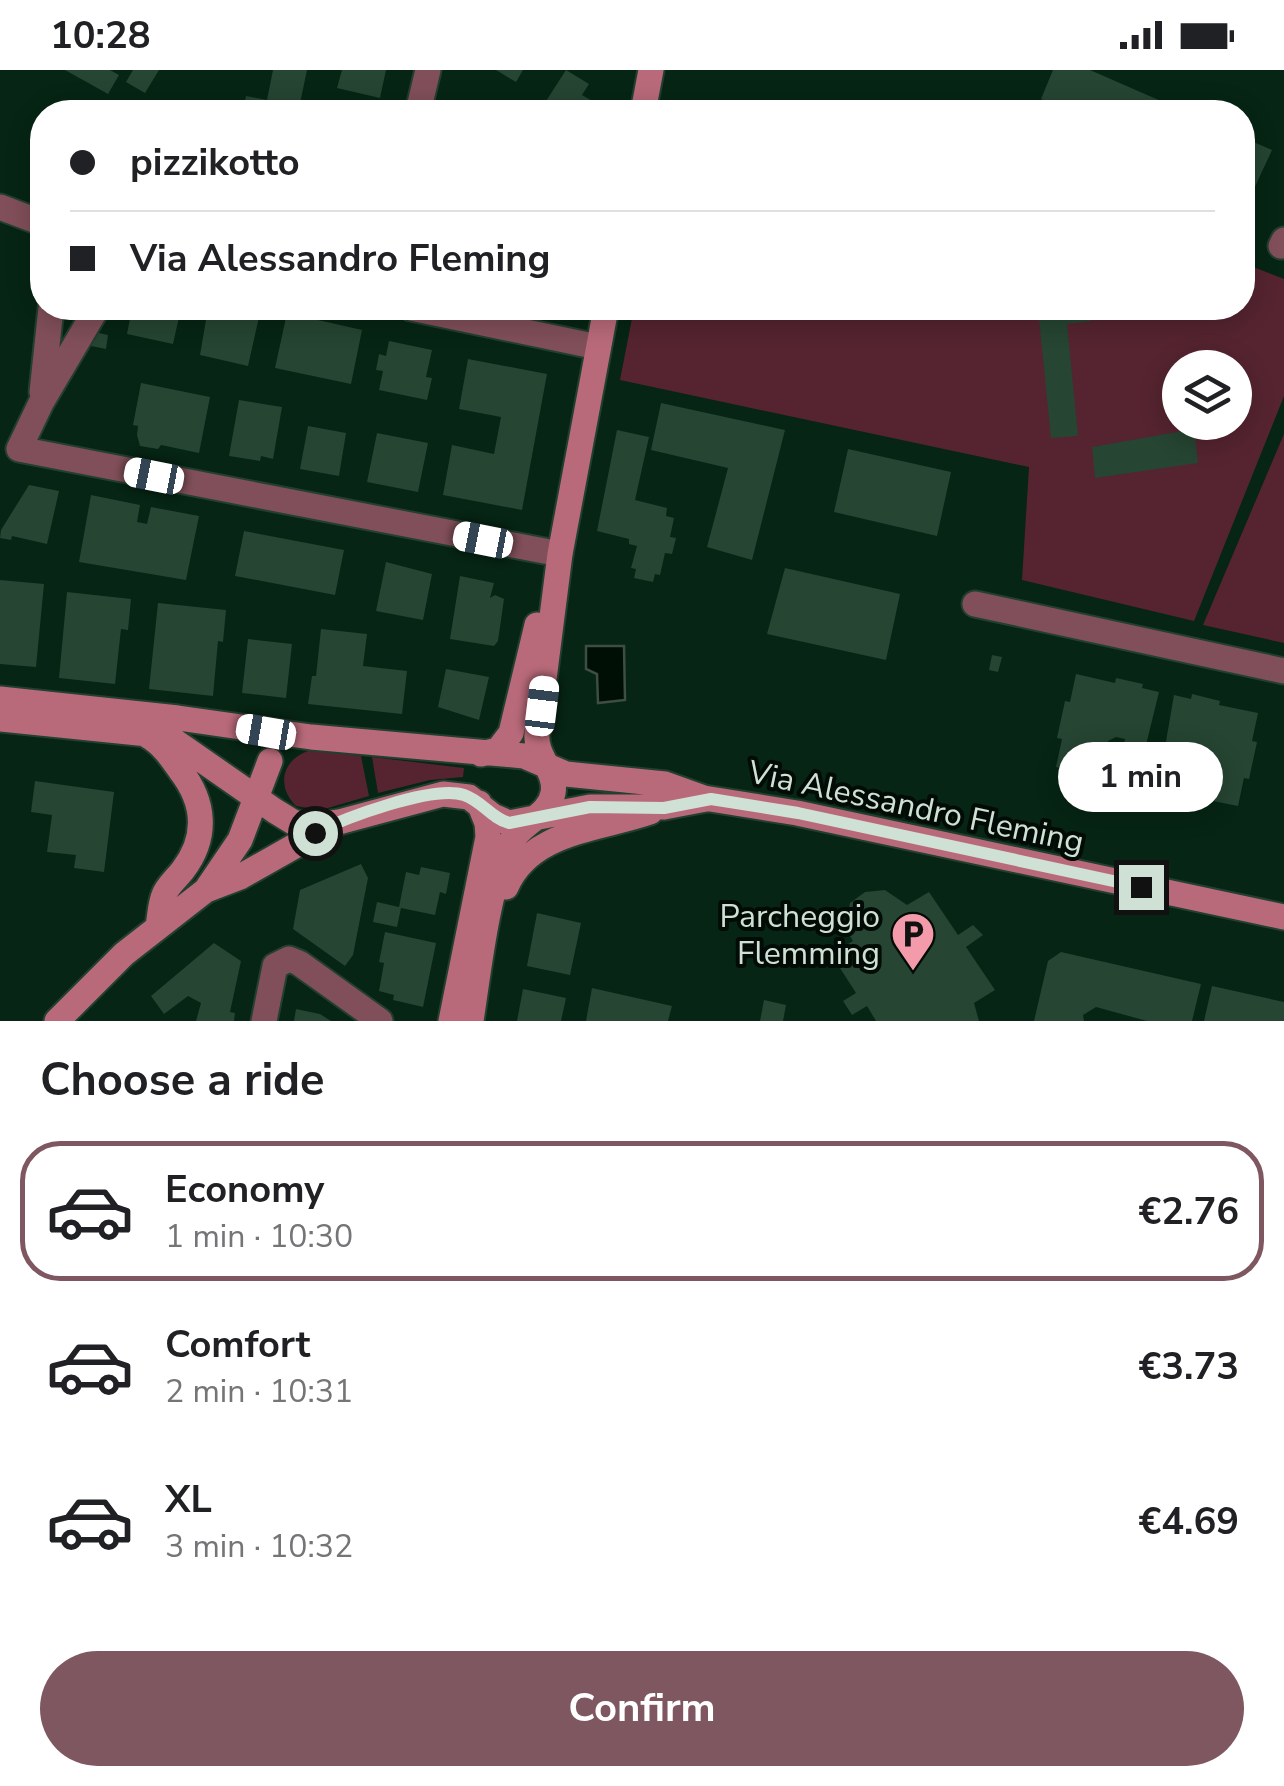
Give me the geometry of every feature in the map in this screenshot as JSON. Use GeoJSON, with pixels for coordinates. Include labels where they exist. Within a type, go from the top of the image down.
{"type":"FeatureCollection","features":[{"type":"Feature","properties":{"kind":"main road"},"geometry":{"type":"LineString","coordinates":[[645,100],[651,70]]}},
{"type":"Feature","properties":{"kind":"main road"},"geometry":{"type":"LineString","coordinates":[[472,1021],[502,863],[513,838],[548,806],[552,794],[552,775],[536,742],[560,554],[604,320]]}},
{"type":"Feature","properties":{"kind":"main road"},"geometry":{"type":"LineString","coordinates":[[475,754],[498,750],[511,733],[547,581],[560,554]]}},
{"type":"Feature","properties":{"kind":"main road","name":"Via Alessandro Fleming"},"geometry":{"type":"LineString","coordinates":[[0,699],[311,737],[524,756],[566,774],[658,783],[711,799],[798,813],[1284,917]]}},
{"type":"Feature","properties":{"kind":"main road"},"geometry":{"type":"LineString","coordinates":[[0,719],[139,734],[179,743],[255,798],[285,817],[310,826],[443,794],[462,794],[504,822],[532,820]]}},
{"type":"Feature","properties":{"kind":"main road"},"geometry":{"type":"LineString","coordinates":[[139,734],[159,743],[189,781],[201,815],[198,842],[164,894],[158,926]]}},
{"type":"Feature","properties":{"kind":"main road"},"geometry":{"type":"LineString","coordinates":[[206,890],[240,840],[270,761],[282,745],[311,737]]}},
{"type":"Feature","properties":{"kind":"main road"},"geometry":{"type":"LineString","coordinates":[[270,761],[268,794],[285,817]]}},
{"type":"Feature","properties":{"kind":"main road","name":"Via Alessandro Fleming"},"geometry":{"type":"LineString","coordinates":[[532,820],[590,807],[664,808],[711,799]]}},
{"type":"Feature","properties":{"kind":"main road"},"geometry":{"type":"LineString","coordinates":[[451,1021],[488,837],[479,803]]}},
{"type":"Feature","properties":{"kind":"main road"},"geometry":{"type":"LineString","coordinates":[[477,988],[489,960],[506,886],[528,854],[556,839],[664,808]]}},
{"type":"Feature","properties":{"kind":"main road"},"geometry":{"type":"LineString","coordinates":[[57,1021],[108,968],[206,890],[240,877],[339,822]]}},
{"type":"Feature","properties":{"kind":"street"},"geometry":{"type":"LineString","coordinates":[[421,100],[428,70]]}},
{"type":"Feature","properties":{"kind":"street"},"geometry":{"type":"LineString","coordinates":[[0,207],[30,218]]}},
{"type":"Feature","properties":{"kind":"street"},"geometry":{"type":"LineString","coordinates":[[41,403],[50,320]]}},
{"type":"Feature","properties":{"kind":"street"},"geometry":{"type":"LineString","coordinates":[[90,320],[41,403],[20,449],[560,554]]}},
{"type":"Feature","properties":{"kind":"street"},"geometry":{"type":"LineString","coordinates":[[468,320],[598,347]]}},
{"type":"Feature","properties":{"kind":"street"},"geometry":{"type":"LineString","coordinates":[[975,604],[1284,671]]}},
{"type":"Feature","properties":{"kind":"street"},"geometry":{"type":"LineString","coordinates":[[264,1021],[275,966],[289,959],[299,962],[380,1021]]}},
{"type":"Feature","properties":{"kind":"shaded area"},"geometry":{"type":"Polygon","coordinates":[[[1255,268],[1284,279],[1284,396],[1194,621],[1022,580],[1029,467],[620,380],[632,320],[1255,320],[1255,268]]]}},
{"type":"Feature","properties":{"kind":"shaded area"},"geometry":{"type":"Polygon","coordinates":[[[1284,434],[1284,643],[1203,625],[1284,434]]]}},
{"type":"Feature","properties":{"kind":"shaded area"},"geometry":{"type":"Polygon","coordinates":[[[586,646],[624,646],[625,700],[598,703],[597,674],[586,669],[586,646]]]}},
{"type":"Feature","properties":{"kind":"shaded area"},"geometry":{"type":"Polygon","coordinates":[[[311,750],[361,756],[369,796],[321,810],[296,806],[286,790],[285,773],[294,759],[311,750]]]}},
{"type":"Feature","properties":{"kind":"shaded area"},"geometry":{"type":"Polygon","coordinates":[[[372,757],[464,768],[463,777],[430,780],[378,793],[372,757]]]}},
{"type":"Feature","properties":{"kind":"building"},"geometry":{"type":"Polygon","coordinates":[[[65,70],[110,70],[119,75],[108,94],[65,70]]]}},
{"type":"Feature","properties":{"kind":"building"},"geometry":{"type":"Polygon","coordinates":[[[133,70],[159,70],[145,93],[126,82],[133,70]]]}},
{"type":"Feature","properties":{"kind":"building"},"geometry":{"type":"Polygon","coordinates":[[[273,70],[307,70],[301,100],[267,100],[273,70]]]}},
{"type":"Feature","properties":{"kind":"building"},"geometry":{"type":"Polygon","coordinates":[[[342,70],[386,70],[380,98],[337,88],[342,70]]]}},
{"type":"Feature","properties":{"kind":"building"},"geometry":{"type":"Polygon","coordinates":[[[496,70],[523,70],[516,82],[496,70]]]}},
{"type":"Feature","properties":{"kind":"building"},"geometry":{"type":"Polygon","coordinates":[[[566,70],[589,84],[582,95],[590,100],[547,100],[566,70]]]}},
{"type":"Feature","properties":{"kind":"building"},"geometry":{"type":"Polygon","coordinates":[[[1053,70],[1090,70],[1159,100],[1043,100],[1053,70]]]}},
{"type":"Feature","properties":{"kind":"building"},"geometry":{"type":"Polygon","coordinates":[[[1255,143],[1272,150],[1255,187],[1255,143]]]}},
{"type":"Feature","properties":{"kind":"building"},"geometry":{"type":"Polygon","coordinates":[[[130,320],[178,320],[173,344],[127,334],[130,320]]]}},
{"type":"Feature","properties":{"kind":"building"},"geometry":{"type":"Polygon","coordinates":[[[206,320],[258,320],[248,366],[200,355],[206,320]]]}},
{"type":"Feature","properties":{"kind":"building"},"geometry":{"type":"Polygon","coordinates":[[[285,320],[318,320],[362,330],[351,384],[275,368],[285,320]]]}},
{"type":"Feature","properties":{"kind":"building"},"geometry":{"type":"Polygon","coordinates":[[[1039,320],[1091,320],[1067,324],[1078,436],[1051,438],[1039,320]]]}},
{"type":"Feature","properties":{"kind":"building"},"geometry":{"type":"Polygon","coordinates":[[[94,332],[108,335],[106,349],[91,346],[94,332]]]}},
{"type":"Feature","properties":{"kind":"building"},"geometry":{"type":"Polygon","coordinates":[[[389,341],[432,350],[426,377],[432,378],[427,400],[379,390],[383,371],[376,370],[379,354],[386,356],[389,341]]]}},
{"type":"Feature","properties":{"kind":"building"},"geometry":{"type":"Polygon","coordinates":[[[468,359],[547,374],[522,510],[443,495],[452,445],[494,454],[501,417],[459,409],[468,359]]]}},
{"type":"Feature","properties":{"kind":"building"},"geometry":{"type":"Polygon","coordinates":[[[141,383],[210,397],[199,453],[161,445],[158,449],[140,446],[138,426],[133,425],[141,383]]]}},
{"type":"Feature","properties":{"kind":"building"},"geometry":{"type":"Polygon","coordinates":[[[239,400],[282,407],[273,459],[229,456],[239,400]]]}},
{"type":"Feature","properties":{"kind":"building"},"geometry":{"type":"Polygon","coordinates":[[[661,403],[785,430],[752,560],[707,547],[728,468],[651,450],[661,403]]]}},
{"type":"Feature","properties":{"kind":"building"},"geometry":{"type":"Polygon","coordinates":[[[308,426],[346,433],[339,476],[300,469],[308,426]]]}},
{"type":"Feature","properties":{"kind":"building"},"geometry":{"type":"Polygon","coordinates":[[[617,430],[649,437],[635,500],[667,508],[666,516],[674,518],[670,537],[676,538],[672,554],[665,553],[660,575],[655,574],[653,582],[634,578],[636,569],[631,568],[637,546],[629,544],[629,539],[597,531],[617,430]]]}},
{"type":"Feature","properties":{"kind":"building"},"geometry":{"type":"Polygon","coordinates":[[[377,433],[428,443],[418,492],[367,482],[377,433]]]}},
{"type":"Feature","properties":{"kind":"building"},"geometry":{"type":"Polygon","coordinates":[[[1162,435],[1162,440],[1195,440],[1198,463],[1095,478],[1092,447],[1162,435]]]}},
{"type":"Feature","properties":{"kind":"building"},"geometry":{"type":"Polygon","coordinates":[[[848,449],[951,472],[937,536],[834,512],[848,449]]]}},
{"type":"Feature","properties":{"kind":"building"},"geometry":{"type":"Polygon","coordinates":[[[29,485],[59,491],[47,544],[12,536],[11,540],[0,538],[29,485]]]}},
{"type":"Feature","properties":{"kind":"building"},"geometry":{"type":"Polygon","coordinates":[[[91,495],[140,505],[137,522],[147,524],[151,507],[199,516],[186,580],[79,562],[91,495]]]}},
{"type":"Feature","properties":{"kind":"building"},"geometry":{"type":"Polygon","coordinates":[[[244,531],[344,550],[335,595],[235,576],[244,531]]]}},
{"type":"Feature","properties":{"kind":"building"},"geometry":{"type":"Polygon","coordinates":[[[386,562],[432,574],[423,620],[376,611],[386,562]]]}},
{"type":"Feature","properties":{"kind":"building"},"geometry":{"type":"Polygon","coordinates":[[[785,568],[900,594],[886,660],[767,634],[785,568]]]}},
{"type":"Feature","properties":{"kind":"building"},"geometry":{"type":"Polygon","coordinates":[[[460,576],[494,583],[490,598],[495,595],[504,599],[494,646],[450,639],[460,576]]]}},
{"type":"Feature","properties":{"kind":"building"},"geometry":{"type":"Polygon","coordinates":[[[0,580],[44,584],[36,667],[0,664],[0,580]]]}},
{"type":"Feature","properties":{"kind":"building"},"geometry":{"type":"Polygon","coordinates":[[[67,592],[131,599],[128,630],[121,629],[115,684],[59,678],[67,592]]]}},
{"type":"Feature","properties":{"kind":"building"},"geometry":{"type":"Polygon","coordinates":[[[158,603],[226,610],[223,642],[218,641],[213,696],[149,689],[158,603]]]}},
{"type":"Feature","properties":{"kind":"building"},"geometry":{"type":"Polygon","coordinates":[[[321,629],[367,634],[363,666],[407,671],[402,714],[308,704],[312,676],[316,676],[321,629]]]}},
{"type":"Feature","properties":{"kind":"building"},"geometry":{"type":"Polygon","coordinates":[[[248,639],[292,644],[286,698],[242,693],[248,639]]]}},
{"type":"Feature","properties":{"kind":"building"},"geometry":{"type":"Polygon","coordinates":[[[992,655],[1002,657],[998,672],[989,670],[992,655]]]}},
{"type":"Feature","properties":{"kind":"building"},"geometry":{"type":"Polygon","coordinates":[[[446,669],[489,677],[479,720],[438,707],[446,669]]]}},
{"type":"Feature","properties":{"kind":"building"},"geometry":{"type":"Polygon","coordinates":[[[1076,674],[1115,683],[1116,678],[1159,692],[1145,749],[1124,744],[1125,739],[1116,737],[1108,741],[1101,777],[1056,767],[1062,739],[1057,738],[1076,674]]]}},
{"type":"Feature","properties":{"kind":"building"},"geometry":{"type":"Polygon","coordinates":[[[1192,694],[1220,701],[1219,705],[1258,713],[1252,741],[1257,742],[1238,806],[1193,797],[1200,761],[1195,754],[1186,752],[1185,757],[1164,753],[1174,695],[1191,699],[1192,694]]]}},
{"type":"Feature","properties":{"kind":"building"},"geometry":{"type":"Polygon","coordinates":[[[35,781],[114,792],[104,872],[74,868],[76,855],[47,852],[52,815],[31,812],[35,781]]]}},
{"type":"Feature","properties":{"kind":"building"},"geometry":{"type":"Polygon","coordinates":[[[361,864],[368,878],[353,955],[345,966],[293,929],[300,890],[361,864]]]}},
{"type":"Feature","properties":{"kind":"building"},"geometry":{"type":"Polygon","coordinates":[[[421,867],[450,873],[446,894],[440,892],[435,915],[401,908],[397,927],[373,922],[377,902],[399,907],[406,872],[419,875],[421,867]]]}},
{"type":"Feature","properties":{"kind":"building","name":"Parcheggio Flemming"},"geometry":{"type":"Polygon","coordinates":[[[885,890],[907,905],[929,892],[958,935],[973,925],[983,935],[966,947],[995,990],[974,1003],[979,1021],[876,1021],[867,1006],[852,1015],[843,1001],[856,993],[831,954],[853,941],[845,928],[850,903],[865,892],[885,890]]]}},
{"type":"Feature","properties":{"kind":"building"},"geometry":{"type":"Polygon","coordinates":[[[537,913],[581,923],[570,975],[527,966],[537,913]]]}},
{"type":"Feature","properties":{"kind":"building"},"geometry":{"type":"Polygon","coordinates":[[[385,932],[436,943],[423,1007],[393,1000],[394,995],[379,991],[385,932]]]}},
{"type":"Feature","properties":{"kind":"building"},"geometry":{"type":"Polygon","coordinates":[[[214,943],[241,961],[230,1012],[235,1013],[234,1021],[196,1021],[201,1003],[188,996],[164,1014],[151,996],[214,943]]]}},
{"type":"Feature","properties":{"kind":"building"},"geometry":{"type":"Polygon","coordinates":[[[1061,952],[1201,984],[1192,1021],[1147,1021],[1096,1007],[1083,1015],[1084,1021],[1034,1021],[1048,961],[1061,952]]]}},
{"type":"Feature","properties":{"kind":"building"},"geometry":{"type":"Polygon","coordinates":[[[1212,986],[1284,1002],[1284,1021],[1204,1021],[1212,986]]]}},
{"type":"Feature","properties":{"kind":"building"},"geometry":{"type":"Polygon","coordinates":[[[592,988],[672,1006],[668,1021],[586,1021],[592,988]]]}},
{"type":"Feature","properties":{"kind":"building"},"geometry":{"type":"Polygon","coordinates":[[[523,989],[566,998],[561,1021],[517,1021],[523,989]]]}},
{"type":"Feature","properties":{"kind":"building"},"geometry":{"type":"Polygon","coordinates":[[[764,1000],[786,1005],[783,1021],[760,1021],[764,1000]]]}},
{"type":"Feature","properties":{"kind":"building"},"geometry":{"type":"Polygon","coordinates":[[[296,1009],[320,1014],[331,1021],[294,1021],[296,1009]]]}},
{"type":"Feature","properties":{"kind":"place","name":"Parcheggio Flemming"},"geometry":{"type":"Point","coordinates":[913,972]}},
{"type":"Feature","properties":{"kind":"route"},"geometry":{"type":"LineString","coordinates":[[315,833],[378,810],[443,794],[469,797],[509,823],[590,807],[664,808],[711,799],[798,813],[1141,887]]}}]}
